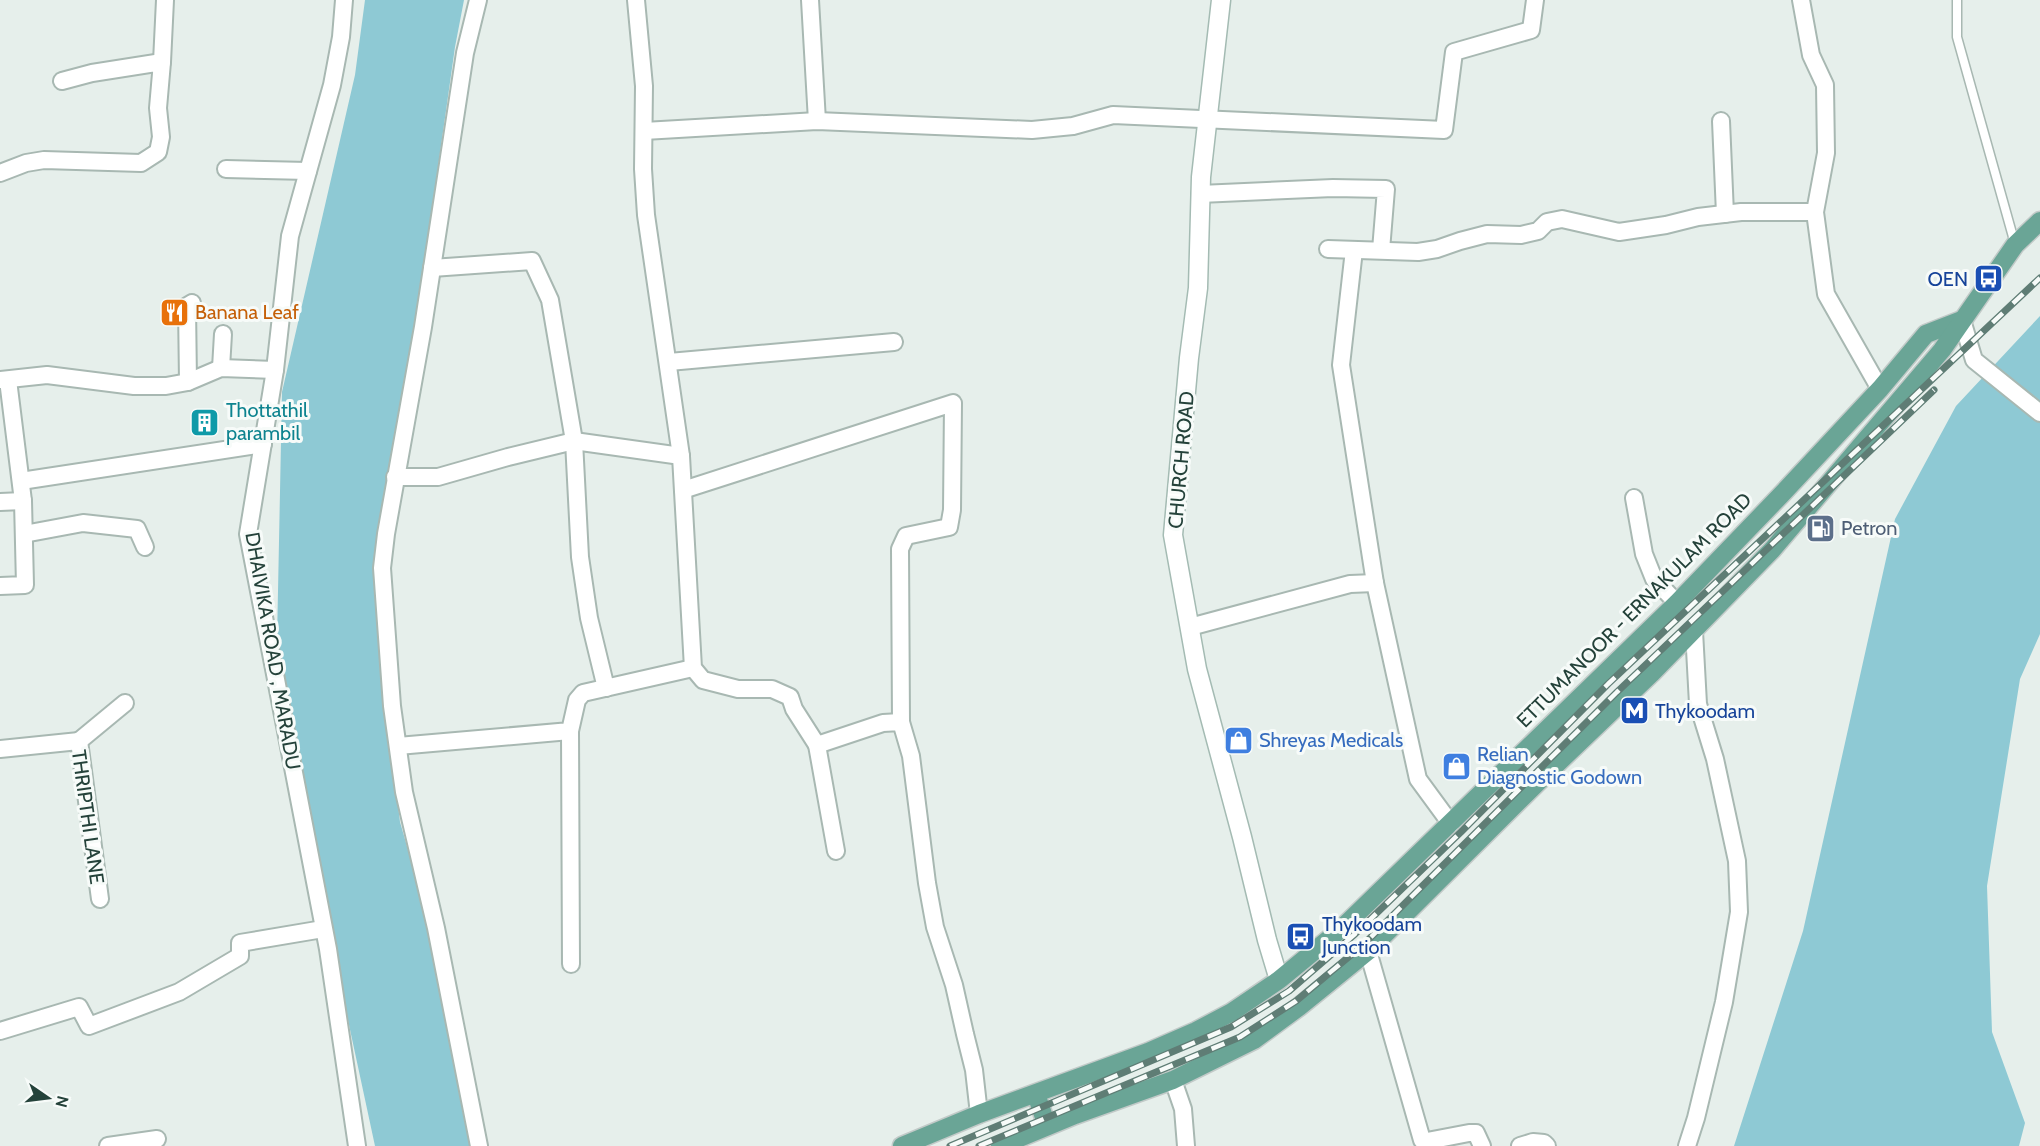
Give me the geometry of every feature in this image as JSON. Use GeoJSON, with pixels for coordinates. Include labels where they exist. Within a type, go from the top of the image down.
{"type":"FeatureCollection","features":[{"type":"Feature","properties":{"kind":"main road"},"geometry":{"type":"LineString","coordinates":[[1000,1146],[1047,1126],[1173,1080],[1254,1040],[1368,951],[1538,782],[1694,632],[1786,534],[1942,350],[2015,245],[2040,221]]}},
{"type":"Feature","properties":{"kind":"main road","name":"ETTUMANOOR - ERNAKULAM ROAD"},"geometry":{"type":"LineString","coordinates":[[902,1146],[979,1114],[1148,1052],[1196,1031],[1280,980],[1341,929],[1677,603],[1781,495],[1880,388],[1926,334],[1962,320]]}},
{"type":"Feature","properties":{"kind":"main road"},"geometry":{"type":"LineString","coordinates":[[1036,1094],[1047,1126]]}},
{"type":"Feature","properties":{"kind":"street"},"geometry":{"type":"LineString","coordinates":[[0,173],[26,163],[44,160],[141,163],[158,152],[161,137],[158,108],[165,0]]}},
{"type":"Feature","properties":{"kind":"street","name":"DHAIVIKA ROAD , MARADU"},"geometry":{"type":"LineString","coordinates":[[344,0],[341,37],[332,85],[290,236],[275,370],[248,534],[328,950],[357,1146]]}},
{"type":"Feature","properties":{"kind":"street"},"geometry":{"type":"LineString","coordinates":[[478,0],[465,53],[382,568],[392,706],[404,792],[458,1031],[479,1146]]}},
{"type":"Feature","properties":{"kind":"street"},"geometry":{"type":"LineString","coordinates":[[636,0],[644,86],[646,215],[681,456],[693,668],[703,680],[738,688],[772,689],[790,697],[794,709],[817,745],[836,850]]}},
{"type":"Feature","properties":{"kind":"street"},"geometry":{"type":"LineString","coordinates":[[810,0],[817,121]]}},
{"type":"Feature","properties":{"kind":"street","name":"CHURCH ROAD"},"geometry":{"type":"LineString","coordinates":[[1221,0],[1200,194],[1198,288],[1189,358],[1173,535],[1197,669],[1267,940],[1280,980]]}},
{"type":"Feature","properties":{"kind":"street"},"geometry":{"type":"LineString","coordinates":[[644,131],[817,121],[1032,130],[1073,126],[1113,115],[1444,129],[1454,52],[1531,30],[1535,0]]}},
{"type":"Feature","properties":{"kind":"street"},"geometry":{"type":"LineString","coordinates":[[1801,0],[1811,55],[1825,84],[1826,153],[1815,212],[1826,294],[1880,388]]}},
{"type":"Feature","properties":{"kind":"street"},"geometry":{"type":"LineString","coordinates":[[62,81],[92,73],[162,62]]}},
{"type":"Feature","properties":{"kind":"street"},"geometry":{"type":"LineString","coordinates":[[1721,121],[1725,214]]}},
{"type":"Feature","properties":{"kind":"street"},"geometry":{"type":"LineString","coordinates":[[226,169],[308,171]]}},
{"type":"Feature","properties":{"kind":"street"},"geometry":{"type":"LineString","coordinates":[[1200,194],[1333,188],[1386,189],[1381,250]]}},
{"type":"Feature","properties":{"kind":"street"},"geometry":{"type":"LineString","coordinates":[[1328,249],[1418,252],[1437,249],[1487,234],[1521,235],[1538,231],[1547,222],[1562,219],[1619,232],[1741,212],[1815,212]]}},
{"type":"Feature","properties":{"kind":"street"},"geometry":{"type":"LineString","coordinates":[[1354,250],[1341,365],[1375,583],[1418,779],[1451,824]]}},
{"type":"Feature","properties":{"kind":"street"},"geometry":{"type":"LineString","coordinates":[[432,268],[532,261],[550,300],[574,441],[580,557],[589,618],[606,688]]}},
{"type":"Feature","properties":{"kind":"street"},"geometry":{"type":"LineString","coordinates":[[188,382],[187,306],[192,303]]}},
{"type":"Feature","properties":{"kind":"street"},"geometry":{"type":"LineString","coordinates":[[1962,320],[1974,360],[2040,412]]}},
{"type":"Feature","properties":{"kind":"street"},"geometry":{"type":"LineString","coordinates":[[221,368],[223,334]]}},
{"type":"Feature","properties":{"kind":"street"},"geometry":{"type":"LineString","coordinates":[[669,362],[894,342]]}},
{"type":"Feature","properties":{"kind":"street"},"geometry":{"type":"LineString","coordinates":[[0,586],[25,585],[21,481],[4,380],[47,375],[134,386],[166,386],[188,382],[221,368],[275,370]]}},
{"type":"Feature","properties":{"kind":"street"},"geometry":{"type":"LineString","coordinates":[[683,490],[953,403],[952,510],[949,527],[906,536],[900,549],[901,722],[911,756],[927,883],[935,927],[954,985],[974,1070],[979,1114]]}},
{"type":"Feature","properties":{"kind":"street"},"geometry":{"type":"LineString","coordinates":[[395,477],[438,477],[574,441],[681,456]]}},
{"type":"Feature","properties":{"kind":"street"},"geometry":{"type":"LineString","coordinates":[[21,481],[263,444]]}},
{"type":"Feature","properties":{"kind":"street"},"geometry":{"type":"LineString","coordinates":[[1634,498],[1644,554],[1654,579],[1677,603]]}},
{"type":"Feature","properties":{"kind":"street"},"geometry":{"type":"LineString","coordinates":[[0,502],[23,501]]}},
{"type":"Feature","properties":{"kind":"street"},"geometry":{"type":"LineString","coordinates":[[24,534],[83,523],[126,527],[136,529],[145,547]]}},
{"type":"Feature","properties":{"kind":"street"},"geometry":{"type":"LineString","coordinates":[[1190,627],[1350,584],[1375,583]]}},
{"type":"Feature","properties":{"kind":"street"},"geometry":{"type":"LineString","coordinates":[[1687,1146],[1724,1002],[1739,912],[1737,861],[1715,759],[1698,704],[1694,632]]}},
{"type":"Feature","properties":{"kind":"street"},"geometry":{"type":"LineString","coordinates":[[571,964],[570,730],[577,700],[583,693],[693,668]]}},
{"type":"Feature","properties":{"kind":"street"},"geometry":{"type":"LineString","coordinates":[[79,741],[125,703]]}},
{"type":"Feature","properties":{"kind":"street"},"geometry":{"type":"LineString","coordinates":[[817,745],[883,723],[901,722]]}},
{"type":"Feature","properties":{"kind":"street"},"geometry":{"type":"LineString","coordinates":[[398,746],[570,730]]}},
{"type":"Feature","properties":{"kind":"street","name":"THRIPTHI LANE"},"geometry":{"type":"LineString","coordinates":[[0,749],[79,741],[100,899]]}},
{"type":"Feature","properties":{"kind":"street"},"geometry":{"type":"LineString","coordinates":[[0,1031],[79,1007],[89,1026],[180,992],[240,956],[240,943],[324,929]]}},
{"type":"Feature","properties":{"kind":"street"},"geometry":{"type":"LineString","coordinates":[[1368,951],[1422,1140],[1476,1133],[1482,1146]]}},
{"type":"Feature","properties":{"kind":"street"},"geometry":{"type":"LineString","coordinates":[[1173,1080],[1183,1109],[1186,1146]]}},
{"type":"Feature","properties":{"kind":"street"},"geometry":{"type":"LineString","coordinates":[[108,1146],[157,1139]]}},
{"type":"Feature","properties":{"kind":"street"},"geometry":{"type":"LineString","coordinates":[[1520,1146],[1533,1142],[1544,1143],[1547,1146]]}},
{"type":"Feature","properties":{"kind":"lane"},"geometry":{"type":"LineString","coordinates":[[1957,0],[1957,37],[2015,245]]}},
{"type":"Feature","properties":{"kind":"water"},"geometry":{"type":"Polygon","coordinates":[[[365,0],[464,0],[455,47],[425,259],[374,566],[400,822],[433,937],[474,1146],[375,1146],[331,941],[277,641],[282,392],[355,75],[365,0]]]}},
{"type":"Feature","properties":{"kind":"water"},"geometry":{"type":"Polygon","coordinates":[[[2040,316],[2040,634],[2020,679],[1987,886],[1992,1032],[2025,1123],[2019,1146],[1734,1146],[1803,931],[1895,519],[1956,406],[2040,316]]]}},
{"type":"Feature","properties":{"kind":"railway"},"geometry":{"type":"LineString","coordinates":[[950,1146],[1231,1027],[1289,991],[1355,934],[1461,832],[1608,684],[2040,278]]}},
{"type":"Feature","properties":{"kind":"railway"},"geometry":{"type":"LineString","coordinates":[[979,1146],[1240,1037],[1296,1001],[1364,944],[1617,692],[1934,390]]}},
{"type":"Feature","properties":{"kind":"place","name":"OEN"},"geometry":{"type":"Point","coordinates":[1989,279]}},
{"type":"Feature","properties":{"kind":"place","name":"Banana Leaf"},"geometry":{"type":"Point","coordinates":[174,312]}},
{"type":"Feature","properties":{"kind":"place","name":"Thottathil parambil"},"geometry":{"type":"Point","coordinates":[205,422]}},
{"type":"Feature","properties":{"kind":"place","name":"Petron"},"geometry":{"type":"Point","coordinates":[1820,528]}},
{"type":"Feature","properties":{"kind":"place","name":"Thykoodam"},"geometry":{"type":"Point","coordinates":[1634,711]}},
{"type":"Feature","properties":{"kind":"place","name":"Shreyas Medicals"},"geometry":{"type":"Point","coordinates":[1238,740]}},
{"type":"Feature","properties":{"kind":"place","name":"Relian Diagnostic Godown"},"geometry":{"type":"Point","coordinates":[1456,766]}},
{"type":"Feature","properties":{"kind":"place","name":"Thykoodam Junction"},"geometry":{"type":"Point","coordinates":[1301,936]}}]}
